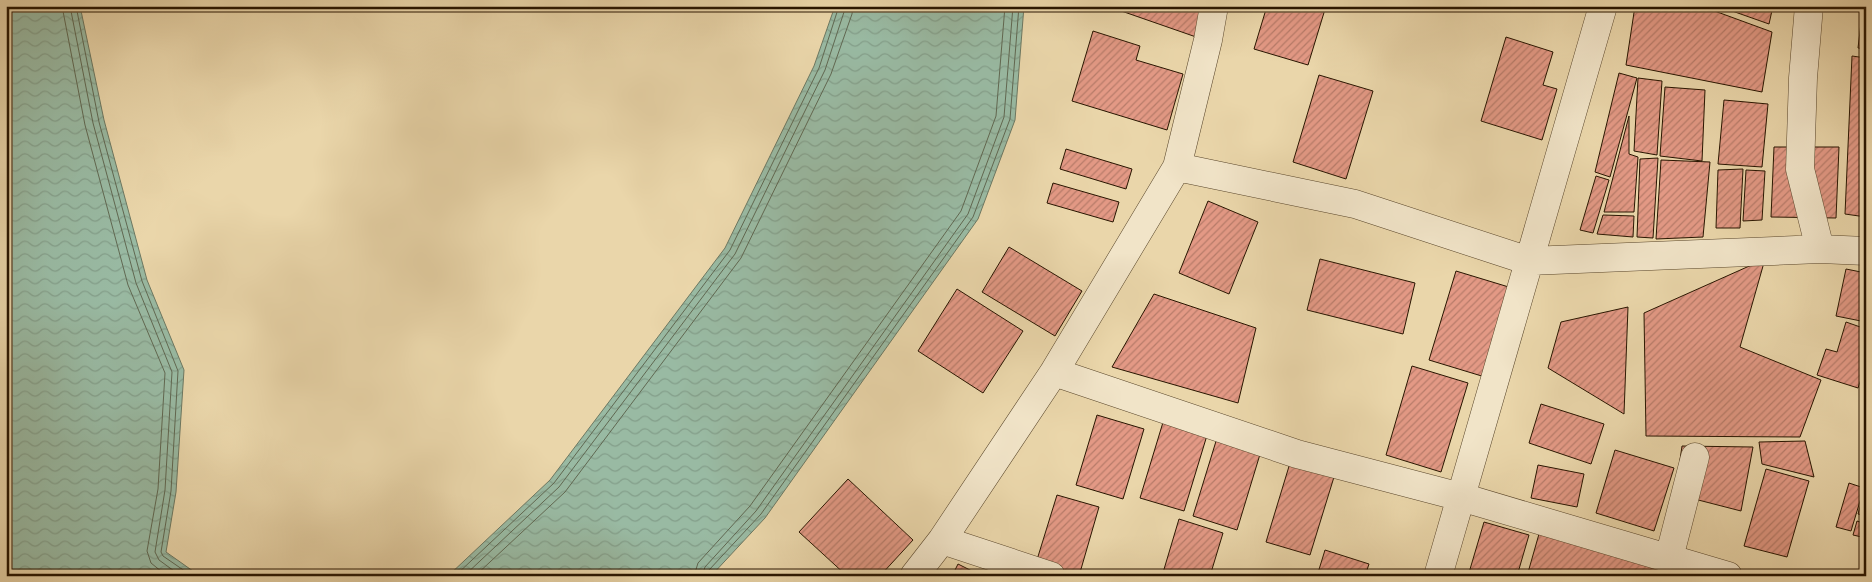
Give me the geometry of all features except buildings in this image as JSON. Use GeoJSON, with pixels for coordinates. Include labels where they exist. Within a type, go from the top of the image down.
{"type":"FeatureCollection","features":[{"type":"Feature","properties":{"kind":"street"},"geometry":{"type":"LineString","coordinates":[[914,576],[942,540],[1054,372],[1177,167],[1208,40],[1214,6]]}},
{"type":"Feature","properties":{"kind":"street"},"geometry":{"type":"LineString","coordinates":[[1438,576],[1603,6]]}},
{"type":"Feature","properties":{"kind":"street"},"geometry":{"type":"LineString","coordinates":[[1809,6],[1803,78],[1800,169],[1820,249]]}},
{"type":"Feature","properties":{"kind":"street"},"geometry":{"type":"LineString","coordinates":[[1177,167],[1355,204],[1529,261],[1820,249],[1866,251]]}},
{"type":"Feature","properties":{"kind":"street"},"geometry":{"type":"LineString","coordinates":[[1054,372],[1297,454],[1461,497],[1728,576]]}},
{"type":"Feature","properties":{"kind":"street"},"geometry":{"type":"LineString","coordinates":[[1669,558],[1695,457]]}},
{"type":"Feature","properties":{"kind":"street"},"geometry":{"type":"LineString","coordinates":[[942,540],[1051,576]]}},
{"type":"Feature","properties":{"kind":"water"},"geometry":{"type":"Polygon","coordinates":[[[6,6],[80,6],[104,120],[147,280],[184,370],[176,492],[166,552],[200,576],[6,576],[6,6]]]}},
{"type":"Feature","properties":{"kind":"water"},"geometry":{"type":"Polygon","coordinates":[[[835,6],[1024,6],[1015,120],[978,219],[765,518],[711,576],[448,576],[550,480],[725,248],[814,66],[835,6]]]}}]}
